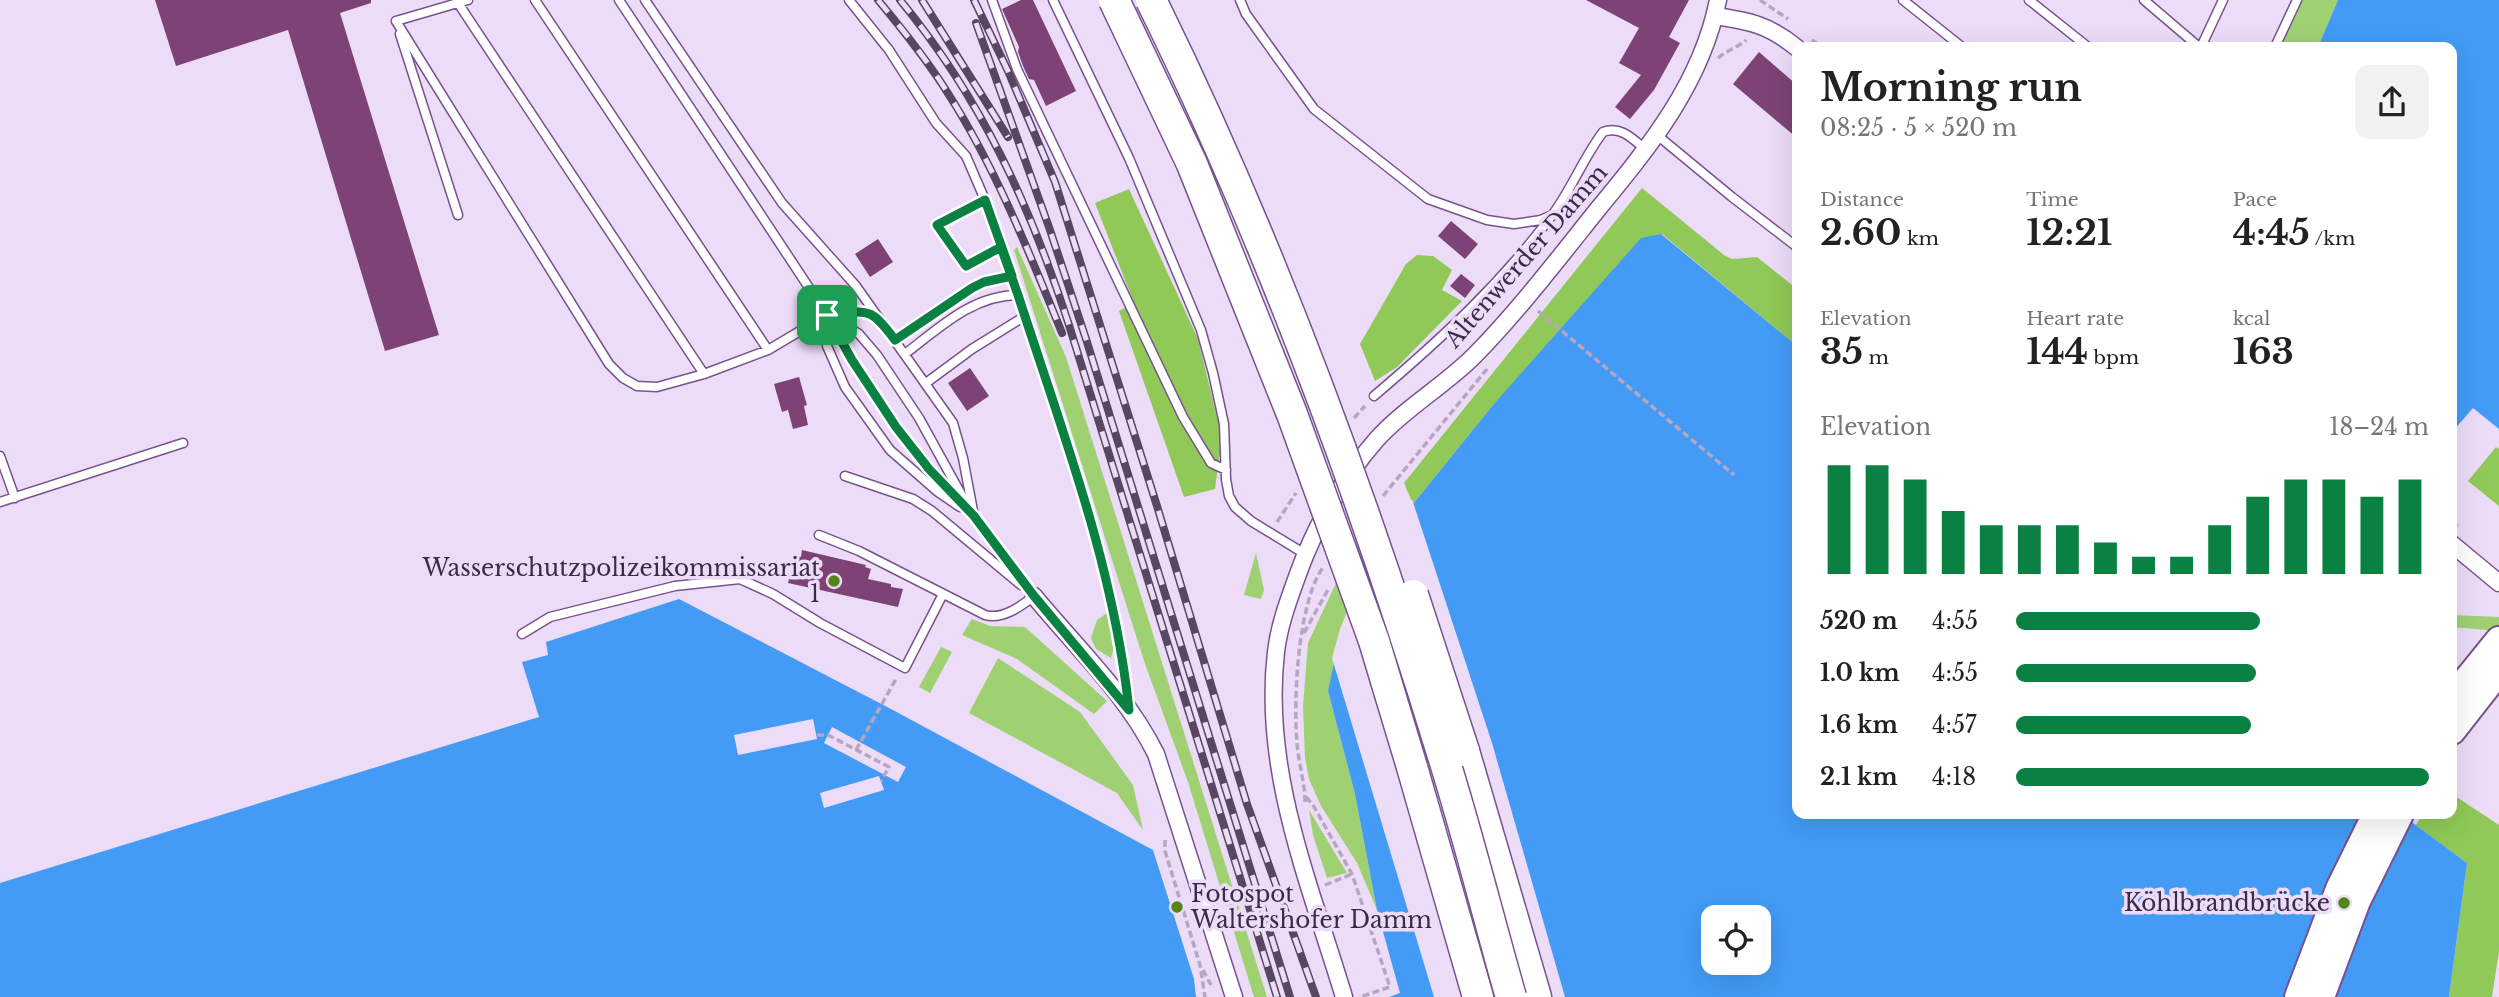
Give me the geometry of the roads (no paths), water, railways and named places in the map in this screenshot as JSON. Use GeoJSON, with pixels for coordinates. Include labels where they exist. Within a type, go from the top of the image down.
{"type":"FeatureCollection","features":[{"type":"Feature","properties":{"kind":"highway"},"geometry":{"type":"LineString","coordinates":[[1114,0],[1192,164],[1292,414],[1385,677],[1478,997]]}},
{"type":"Feature","properties":{"kind":"highway"},"geometry":{"type":"LineString","coordinates":[[1151,0],[1242,194],[1338,439],[1444,757],[1511,997]]}},
{"type":"Feature","properties":{"kind":"highway"},"geometry":{"type":"LineString","coordinates":[[1174,0],[1289,253],[1405,569],[1464,751],[1536,997]]}},
{"type":"Feature","properties":{"kind":"main road"},"geometry":{"type":"LineString","coordinates":[[2457,692],[2499,640]]}},
{"type":"Feature","properties":{"kind":"main road"},"geometry":{"type":"LineString","coordinates":[[2457,726],[2499,671]]}},
{"type":"Feature","properties":{"kind":"main road"},"geometry":{"type":"LineString","coordinates":[[2298,997],[2339,889],[2374,819]]}},
{"type":"Feature","properties":{"kind":"main road"},"geometry":{"type":"LineString","coordinates":[[2321,997],[2357,901],[2398,819]]}},
{"type":"Feature","properties":{"kind":"street"},"geometry":{"type":"LineString","coordinates":[[1717,8],[1768,27],[1792,44]]}},
{"type":"Feature","properties":{"kind":"street","name":"Altenwerder Damm"},"geometry":{"type":"LineString","coordinates":[[1349,997],[1282,789],[1274,739],[1276,649],[1284,614],[1305,554],[1333,498],[1380,436],[1474,356],[1511,316],[1646,150],[1685,90],[1701,58],[1717,8]]}},
{"type":"Feature","properties":{"kind":"street"},"geometry":{"type":"LineString","coordinates":[[2457,548],[2499,583]]}},
{"type":"Feature","properties":{"kind":"street"},"geometry":{"type":"LineString","coordinates":[[1034,596],[1129,710],[1156,754],[1234,997]]}},
{"type":"Feature","properties":{"kind":"lane"},"geometry":{"type":"LineString","coordinates":[[396,21],[468,0]]}},
{"type":"Feature","properties":{"kind":"lane"},"geometry":{"type":"LineString","coordinates":[[535,0],[768,351]]}},
{"type":"Feature","properties":{"kind":"lane"},"geometry":{"type":"LineString","coordinates":[[620,0],[827,315],[852,360],[896,427],[929,469],[974,516],[1034,596]]}},
{"type":"Feature","properties":{"kind":"lane"},"geometry":{"type":"LineString","coordinates":[[645,0],[782,203],[856,286],[953,423],[974,516]]}},
{"type":"Feature","properties":{"kind":"lane"},"geometry":{"type":"LineString","coordinates":[[849,0],[889,50],[936,123],[966,156],[985,200],[1066,439],[1093,529],[1119,637],[1129,710]]}},
{"type":"Feature","properties":{"kind":"lane"},"geometry":{"type":"LineString","coordinates":[[992,0],[1017,69],[1183,417],[1210,463],[1226,470]]}},
{"type":"Feature","properties":{"kind":"lane"},"geometry":{"type":"LineString","coordinates":[[1053,0],[1129,158],[1201,330],[1224,424],[1226,470],[1230,496],[1235,507],[1260,528],[1305,554]]}},
{"type":"Feature","properties":{"kind":"lane"},"geometry":{"type":"LineString","coordinates":[[1240,0],[1246,14],[1314,109],[1428,199],[1488,220],[1514,224],[1552,215]]}},
{"type":"Feature","properties":{"kind":"lane"},"geometry":{"type":"LineString","coordinates":[[1903,0],[1956,42]]}},
{"type":"Feature","properties":{"kind":"lane"},"geometry":{"type":"LineString","coordinates":[[2029,0],[2082,42]]}},
{"type":"Feature","properties":{"kind":"lane"},"geometry":{"type":"LineString","coordinates":[[2144,0],[2194,42]]}},
{"type":"Feature","properties":{"kind":"lane"},"geometry":{"type":"LineString","coordinates":[[2202,42],[2223,0]]}},
{"type":"Feature","properties":{"kind":"lane"},"geometry":{"type":"LineString","coordinates":[[2277,42],[2297,0]]}},
{"type":"Feature","properties":{"kind":"lane"},"geometry":{"type":"LineString","coordinates":[[458,3],[704,374]]}},
{"type":"Feature","properties":{"kind":"lane"},"geometry":{"type":"LineString","coordinates":[[396,21],[458,215]]}},
{"type":"Feature","properties":{"kind":"lane"},"geometry":{"type":"LineString","coordinates":[[396,21],[608,364],[623,378],[637,386],[657,387],[704,374],[768,351],[827,315],[866,312],[879,318]]}},
{"type":"Feature","properties":{"kind":"lane"},"geometry":{"type":"LineString","coordinates":[[1374,396],[1450,331],[1483,298],[1552,215],[1603,132],[1612,128],[1625,133],[1646,150]]}},
{"type":"Feature","properties":{"kind":"lane"},"geometry":{"type":"LineString","coordinates":[[1657,135],[1792,243]]}},
{"type":"Feature","properties":{"kind":"lane"},"geometry":{"type":"LineString","coordinates":[[985,200],[937,225],[966,266],[1001,247]]}},
{"type":"Feature","properties":{"kind":"lane"},"geometry":{"type":"LineString","coordinates":[[895,340],[972,288],[984,282],[1012,276]]}},
{"type":"Feature","properties":{"kind":"lane"},"geometry":{"type":"LineString","coordinates":[[905,354],[969,307],[987,298],[1018,295]]}},
{"type":"Feature","properties":{"kind":"lane"},"geometry":{"type":"LineString","coordinates":[[827,315],[827,346],[845,387],[890,450],[938,492],[974,516]]}},
{"type":"Feature","properties":{"kind":"lane"},"geometry":{"type":"LineString","coordinates":[[827,315],[859,334],[877,355],[919,418],[974,516]]}},
{"type":"Feature","properties":{"kind":"lane"},"geometry":{"type":"LineString","coordinates":[[926,383],[972,349],[1025,316]]}},
{"type":"Feature","properties":{"kind":"lane"},"geometry":{"type":"LineString","coordinates":[[0,502],[183,443]]}},
{"type":"Feature","properties":{"kind":"lane"},"geometry":{"type":"LineString","coordinates":[[0,456],[15,498]]}},
{"type":"Feature","properties":{"kind":"lane"},"geometry":{"type":"LineString","coordinates":[[845,476],[902,494],[932,511],[1034,596]]}},
{"type":"Feature","properties":{"kind":"lane"},"geometry":{"type":"LineString","coordinates":[[819,535],[859,551],[992,617],[1021,606],[1034,596]]}},
{"type":"Feature","properties":{"kind":"lane"},"geometry":{"type":"LineString","coordinates":[[522,634],[550,617],[676,586],[740,579],[773,594],[820,623],[905,668],[943,594]]}},
{"type":"Feature","properties":{"kind":"water"},"geometry":{"type":"Polygon","coordinates":[[[2338,0],[2499,0],[2499,429],[2473,408],[2457,426],[2457,42],[2320,42],[2338,0]]]}},
{"type":"Feature","properties":{"kind":"water"},"geometry":{"type":"Polygon","coordinates":[[[1661,234],[1792,342],[1792,819],[2408,819],[2467,863],[2449,997],[1389,997],[1400,993],[1377,910],[1355,794],[1328,691],[1334,663],[1361,588],[1413,504],[1493,405],[1641,238],[1661,234]]]}},
{"type":"Feature","properties":{"kind":"water"},"geometry":{"type":"Polygon","coordinates":[[[679,599],[1153,850],[1194,979],[1196,997],[0,997],[0,883],[539,717],[522,662],[548,655],[546,642],[679,599]]]}},
{"type":"Feature","properties":{"kind":"railway"},"geometry":{"type":"LineString","coordinates":[[878,0],[933,70],[966,123],[1011,211],[1062,333]]}},
{"type":"Feature","properties":{"kind":"railway"},"geometry":{"type":"LineString","coordinates":[[900,0],[929,37],[979,114],[1038,237],[1069,325],[1277,997]]}},
{"type":"Feature","properties":{"kind":"railway"},"geometry":{"type":"LineString","coordinates":[[922,0],[1008,137]]}},
{"type":"Feature","properties":{"kind":"railway"},"geometry":{"type":"LineString","coordinates":[[974,0],[1008,71],[1055,182],[1247,804],[1316,997]]}},
{"type":"Feature","properties":{"kind":"railway"},"geometry":{"type":"LineString","coordinates":[[976,23],[1087,342],[1290,997]]}},
{"type":"Feature","properties":{"kind":"place","name":"Wasserschutzpolizeikommissariat 1"},"geometry":{"type":"Point","coordinates":[834,581]}},
{"type":"Feature","properties":{"kind":"place","name":"Köhlbrandbrücke"},"geometry":{"type":"Point","coordinates":[2344,903]}},
{"type":"Feature","properties":{"kind":"place","name":"Fotospot Waltershofer Damm"},"geometry":{"type":"Point","coordinates":[1177,907]}}]}
